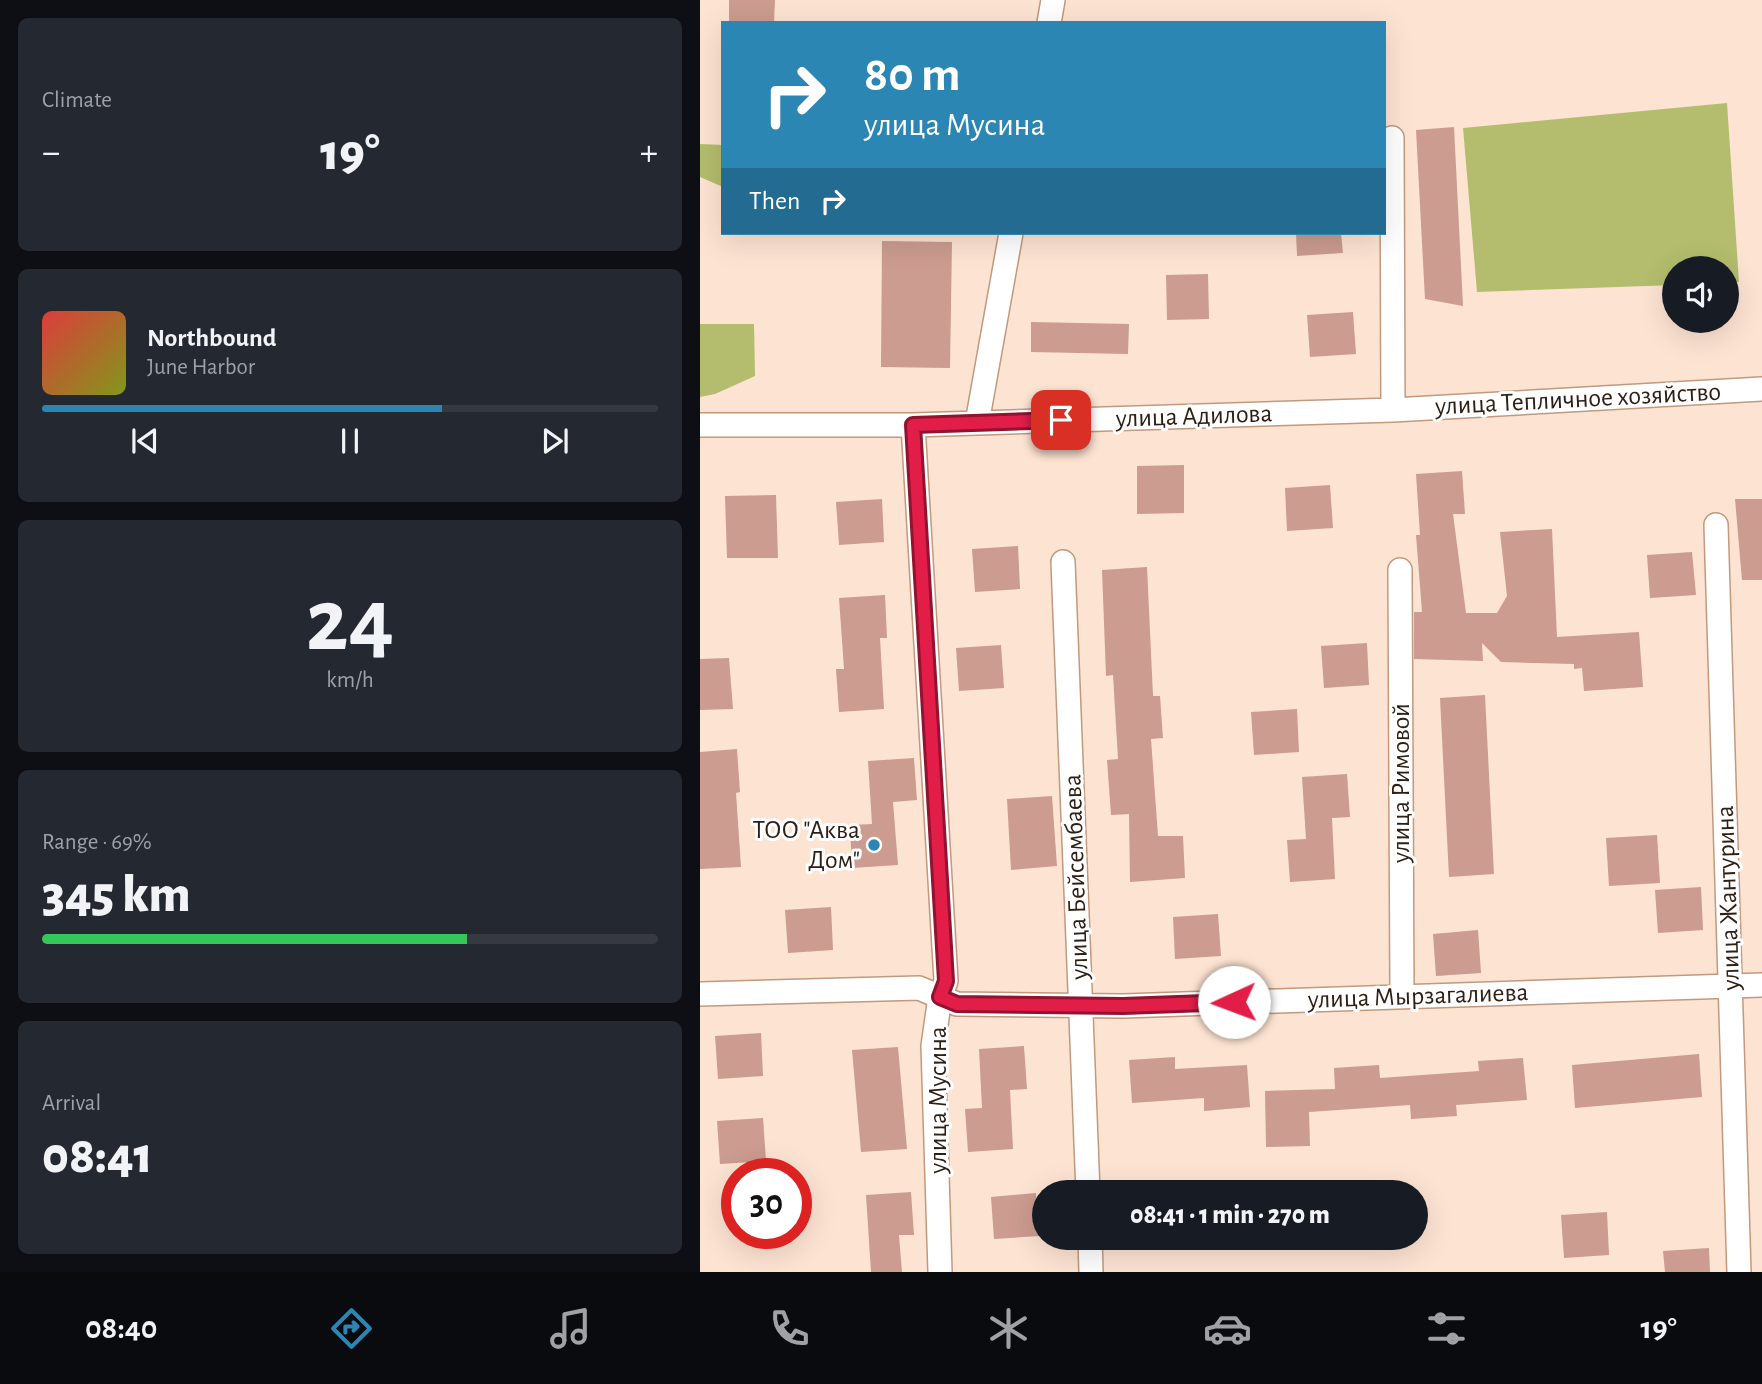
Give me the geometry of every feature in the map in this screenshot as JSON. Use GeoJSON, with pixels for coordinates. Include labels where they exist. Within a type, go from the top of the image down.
{"type":"FeatureCollection","features":[{"type":"Feature","properties":{"kind":"street"},"geometry":{"type":"LineString","coordinates":[[1049,21],[1053,0]]}},
{"type":"Feature","properties":{"kind":"street"},"geometry":{"type":"LineString","coordinates":[[1392,138],[1393,410]]}},
{"type":"Feature","properties":{"kind":"street"},"geometry":{"type":"LineString","coordinates":[[978,423],[1011,235]]}},
{"type":"Feature","properties":{"kind":"street","name":"улица Тепличное хозяйство"},"geometry":{"type":"LineString","coordinates":[[1393,410],[1762,389]]}},
{"type":"Feature","properties":{"kind":"street","name":"улица Адилова"},"geometry":{"type":"LineString","coordinates":[[700,425],[913,425],[1393,410]]}},
{"type":"Feature","properties":{"kind":"street","name":"улица Мусина"},"geometry":{"type":"LineString","coordinates":[[913,425],[946,981],[940,997],[933,1046],[940,1272]]}},
{"type":"Feature","properties":{"kind":"street","name":"улица Жантурина"},"geometry":{"type":"LineString","coordinates":[[1716,525],[1739,1272]]}},
{"type":"Feature","properties":{"kind":"street","name":"улица Бейсембаева"},"geometry":{"type":"LineString","coordinates":[[1063,562],[1088,1180]]}},
{"type":"Feature","properties":{"kind":"street","name":"улица Римовой"},"geometry":{"type":"LineString","coordinates":[[1400,570],[1402,997]]}},
{"type":"Feature","properties":{"kind":"street","name":"улица Мырзагалиева"},"geometry":{"type":"LineString","coordinates":[[700,994],[919,988],[957,1004],[1081,1005],[1762,985]]}},
{"type":"Feature","properties":{"kind":"street"},"geometry":{"type":"LineString","coordinates":[[1090,1250],[1091,1272]]}},
{"type":"Feature","properties":{"kind":"green space"},"geometry":{"type":"Polygon","coordinates":[[[1727,103],[1737,256],[1662,256],[1662,285],[1477,292],[1463,128],[1727,103]]]}},
{"type":"Feature","properties":{"kind":"green space"},"geometry":{"type":"Polygon","coordinates":[[[700,144],[721,145],[721,186],[700,177],[700,144]]]}},
{"type":"Feature","properties":{"kind":"green space"},"geometry":{"type":"Polygon","coordinates":[[[700,324],[754,324],[755,376],[715,394],[700,397],[700,324]]]}},
{"type":"Feature","properties":{"kind":"building"},"geometry":{"type":"Polygon","coordinates":[[[729,0],[775,0],[774,21],[729,21],[729,0]]]}},
{"type":"Feature","properties":{"kind":"building"},"geometry":{"type":"Polygon","coordinates":[[[1454,127],[1463,306],[1425,299],[1416,130],[1454,127]]]}},
{"type":"Feature","properties":{"kind":"building"},"geometry":{"type":"Polygon","coordinates":[[[1296,235],[1341,235],[1343,253],[1297,256],[1296,235]]]}},
{"type":"Feature","properties":{"kind":"building"},"geometry":{"type":"Polygon","coordinates":[[[882,241],[952,242],[950,368],[881,367],[882,241]]]}},
{"type":"Feature","properties":{"kind":"building"},"geometry":{"type":"Polygon","coordinates":[[[1208,274],[1209,319],[1167,320],[1166,275],[1208,274]]]}},
{"type":"Feature","properties":{"kind":"building"},"geometry":{"type":"Polygon","coordinates":[[[1353,312],[1356,354],[1310,357],[1307,315],[1353,312]]]}},
{"type":"Feature","properties":{"kind":"building"},"geometry":{"type":"Polygon","coordinates":[[[1031,322],[1129,324],[1128,354],[1031,352],[1031,322]]]}},
{"type":"Feature","properties":{"kind":"building"},"geometry":{"type":"Polygon","coordinates":[[[1184,465],[1184,513],[1137,514],[1137,466],[1184,465]]]}},
{"type":"Feature","properties":{"kind":"building"},"geometry":{"type":"Polygon","coordinates":[[[1462,471],[1465,514],[1453,514],[1466,613],[1497,613],[1507,596],[1500,532],[1552,529],[1557,637],[1639,632],[1643,687],[1584,691],[1582,668],[1574,669],[1574,664],[1501,662],[1482,643],[1483,661],[1414,659],[1414,612],[1422,612],[1416,535],[1420,535],[1416,474],[1462,471]]]}},
{"type":"Feature","properties":{"kind":"building"},"geometry":{"type":"Polygon","coordinates":[[[1330,485],[1333,528],[1287,531],[1285,488],[1330,485]]]}},
{"type":"Feature","properties":{"kind":"building"},"geometry":{"type":"Polygon","coordinates":[[[776,495],[778,558],[727,558],[725,496],[776,495]]]}},
{"type":"Feature","properties":{"kind":"building"},"geometry":{"type":"Polygon","coordinates":[[[882,499],[884,542],[839,545],[836,502],[882,499]]]}},
{"type":"Feature","properties":{"kind":"building"},"geometry":{"type":"Polygon","coordinates":[[[1735,499],[1762,499],[1762,580],[1742,580],[1735,499]]]}},
{"type":"Feature","properties":{"kind":"building"},"geometry":{"type":"Polygon","coordinates":[[[1018,546],[1020,589],[975,592],[972,549],[1018,546]]]}},
{"type":"Feature","properties":{"kind":"building"},"geometry":{"type":"Polygon","coordinates":[[[1692,552],[1696,595],[1650,598],[1647,555],[1692,552]]]}},
{"type":"Feature","properties":{"kind":"building"},"geometry":{"type":"Polygon","coordinates":[[[1147,567],[1153,696],[1160,696],[1163,738],[1151,739],[1158,836],[1183,836],[1185,878],[1130,882],[1129,814],[1111,815],[1107,760],[1118,759],[1113,675],[1106,676],[1102,570],[1147,567]]]}},
{"type":"Feature","properties":{"kind":"building"},"geometry":{"type":"Polygon","coordinates":[[[885,595],[887,638],[880,638],[884,709],[839,712],[836,669],[844,669],[839,598],[885,595]]]}},
{"type":"Feature","properties":{"kind":"building"},"geometry":{"type":"Polygon","coordinates":[[[1367,643],[1369,685],[1324,688],[1321,646],[1367,643]]]}},
{"type":"Feature","properties":{"kind":"building"},"geometry":{"type":"Polygon","coordinates":[[[1001,645],[1004,688],[959,691],[956,648],[1001,645]]]}},
{"type":"Feature","properties":{"kind":"building"},"geometry":{"type":"Polygon","coordinates":[[[729,658],[733,709],[700,710],[700,659],[729,658]]]}},
{"type":"Feature","properties":{"kind":"building"},"geometry":{"type":"Polygon","coordinates":[[[1485,695],[1494,874],[1449,877],[1440,698],[1485,695]]]}},
{"type":"Feature","properties":{"kind":"building"},"geometry":{"type":"Polygon","coordinates":[[[1297,709],[1299,752],[1254,755],[1251,712],[1297,709]]]}},
{"type":"Feature","properties":{"kind":"building"},"geometry":{"type":"Polygon","coordinates":[[[737,749],[740,792],[736,793],[741,867],[700,869],[700,752],[737,749]]]}},
{"type":"Feature","properties":{"kind":"building"},"geometry":{"type":"Polygon","coordinates":[[[914,758],[917,800],[893,802],[898,865],[852,868],[850,825],[872,824],[868,761],[914,758]]]}},
{"type":"Feature","properties":{"kind":"building"},"geometry":{"type":"Polygon","coordinates":[[[1347,774],[1350,817],[1332,818],[1335,879],[1290,882],[1287,840],[1306,839],[1302,777],[1347,774]]]}},
{"type":"Feature","properties":{"kind":"building"},"geometry":{"type":"Polygon","coordinates":[[[1052,796],[1057,866],[1011,870],[1007,799],[1052,796]]]}},
{"type":"Feature","properties":{"kind":"building"},"geometry":{"type":"Polygon","coordinates":[[[1657,835],[1660,883],[1609,886],[1606,838],[1657,835]]]}},
{"type":"Feature","properties":{"kind":"building"},"geometry":{"type":"Polygon","coordinates":[[[1701,887],[1703,930],[1658,933],[1655,890],[1701,887]]]}},
{"type":"Feature","properties":{"kind":"building"},"geometry":{"type":"Polygon","coordinates":[[[831,907],[833,950],[788,953],[785,910],[831,907]]]}},
{"type":"Feature","properties":{"kind":"building"},"geometry":{"type":"Polygon","coordinates":[[[1218,914],[1221,956],[1175,959],[1173,917],[1218,914]]]}},
{"type":"Feature","properties":{"kind":"building"},"geometry":{"type":"Polygon","coordinates":[[[1478,930],[1481,973],[1436,976],[1433,934],[1478,930]]]}},
{"type":"Feature","properties":{"kind":"building"},"geometry":{"type":"Polygon","coordinates":[[[761,1033],[763,1076],[718,1079],[715,1036],[761,1033]]]}},
{"type":"Feature","properties":{"kind":"building"},"geometry":{"type":"Polygon","coordinates":[[[1024,1046],[1027,1089],[1010,1090],[1013,1149],[968,1152],[965,1109],[982,1108],[979,1049],[1024,1046]]]}},
{"type":"Feature","properties":{"kind":"building"},"geometry":{"type":"Polygon","coordinates":[[[898,1047],[907,1149],[861,1152],[852,1050],[898,1047]]]}},
{"type":"Feature","properties":{"kind":"building"},"geometry":{"type":"Polygon","coordinates":[[[1699,1054],[1702,1097],[1575,1108],[1572,1065],[1699,1054]]]}},
{"type":"Feature","properties":{"kind":"building"},"geometry":{"type":"Polygon","coordinates":[[[1175,1057],[1175,1069],[1247,1065],[1250,1107],[1204,1111],[1204,1098],[1132,1103],[1129,1060],[1175,1057]]]}},
{"type":"Feature","properties":{"kind":"building"},"geometry":{"type":"Polygon","coordinates":[[[1523,1058],[1527,1100],[1456,1105],[1457,1116],[1411,1119],[1410,1105],[1309,1112],[1310,1146],[1266,1147],[1265,1091],[1335,1089],[1334,1068],[1379,1065],[1380,1078],[1479,1071],[1478,1061],[1523,1058]]]}},
{"type":"Feature","properties":{"kind":"building"},"geometry":{"type":"Polygon","coordinates":[[[763,1118],[766,1158],[721,1158],[720,1164],[717,1121],[763,1118]]]}},
{"type":"Feature","properties":{"kind":"building"},"geometry":{"type":"Polygon","coordinates":[[[911,1192],[914,1235],[899,1235],[902,1272],[871,1272],[866,1195],[911,1192]]]}},
{"type":"Feature","properties":{"kind":"building"},"geometry":{"type":"Polygon","coordinates":[[[1032,1193],[1032,1236],[994,1239],[991,1197],[1032,1193]]]}},
{"type":"Feature","properties":{"kind":"building"},"geometry":{"type":"Polygon","coordinates":[[[1607,1212],[1609,1255],[1564,1258],[1561,1215],[1607,1212]]]}},
{"type":"Feature","properties":{"kind":"building"},"geometry":{"type":"Polygon","coordinates":[[[1709,1248],[1710,1272],[1665,1272],[1663,1251],[1709,1248]]]}},
{"type":"Feature","properties":{"kind":"place","name":"ТОО \"Аква Дом\""},"geometry":{"type":"Point","coordinates":[874,845]}},
{"type":"Feature","properties":{"kind":"route"},"geometry":{"type":"LineString","coordinates":[[1061,420],[913,425],[946,981],[940,997],[957,1004],[1123,1006],[1234,1002]]}}]}
